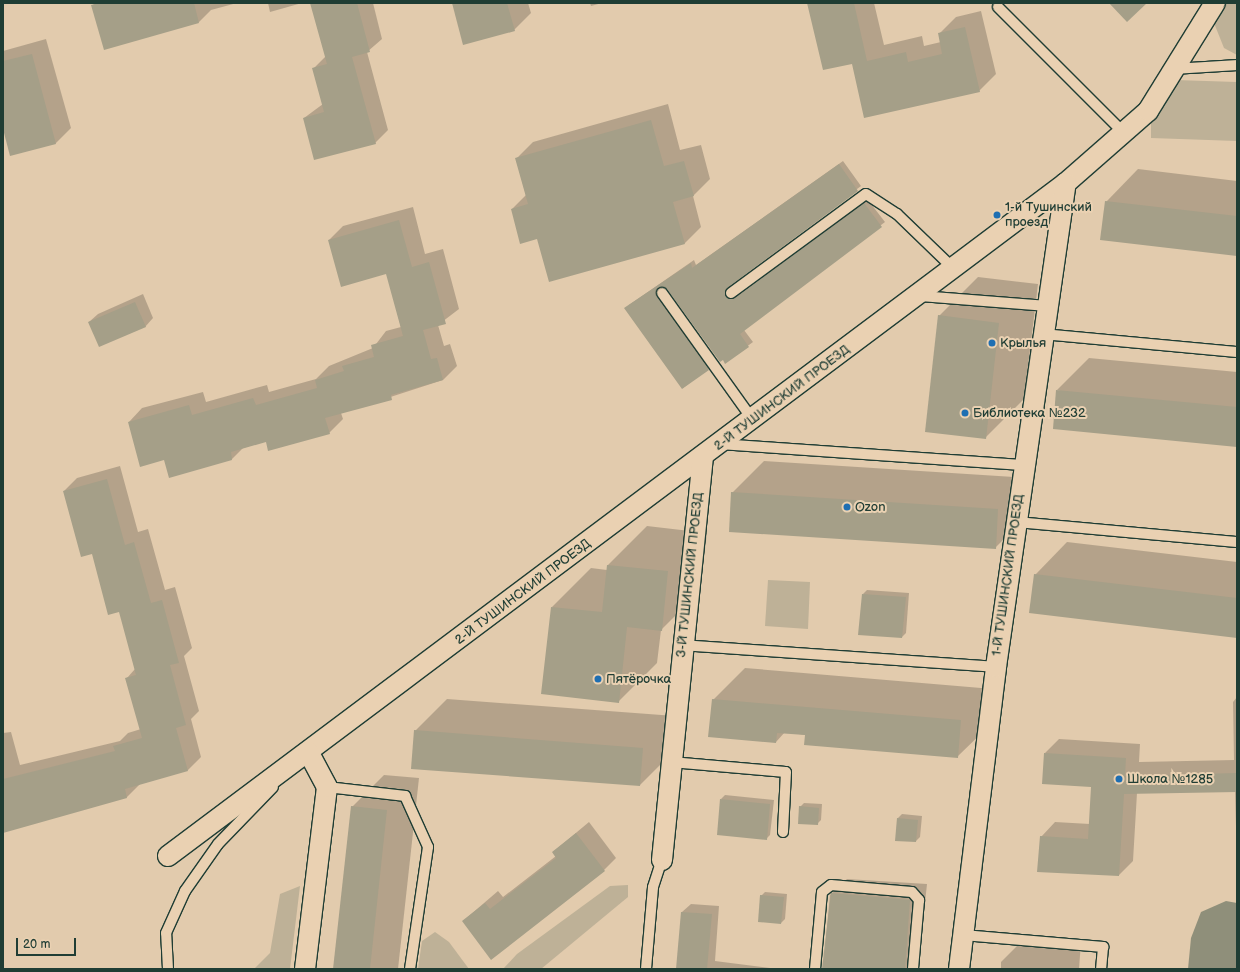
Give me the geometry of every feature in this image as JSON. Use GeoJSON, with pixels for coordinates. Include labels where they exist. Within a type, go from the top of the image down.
{"type":"FeatureCollection","features":[{"type":"Feature","properties":{"kind":"street","name":"2-Й ТУШИНСКИЙ ПРОЕЗД"},"geometry":{"type":"LineString","coordinates":[[168,856],[703,458],[1066,183],[1148,111],[1215,3]]}},
{"type":"Feature","properties":{"kind":"street","name":"1-Й ТУШИНСКИЙ ПРОЕЗД"},"geometry":{"type":"LineString","coordinates":[[959,969],[996,667],[1046,306],[1066,183]]}},
{"type":"Feature","properties":{"kind":"street","name":"3-Й ТУШИНСКИЙ ПРОЕЗД"},"geometry":{"type":"LineString","coordinates":[[662,860],[682,644],[703,458]]}},
{"type":"Feature","properties":{"kind":"street"},"geometry":{"type":"LineString","coordinates":[[305,969],[326,787],[308,752]]}},
{"type":"Feature","properties":{"kind":"lane"},"geometry":{"type":"LineString","coordinates":[[998,6],[1123,132]]}},
{"type":"Feature","properties":{"kind":"lane"},"geometry":{"type":"LineString","coordinates":[[1174,69],[1237,65]]}},
{"type":"Feature","properties":{"kind":"lane"},"geometry":{"type":"LineString","coordinates":[[731,293],[866,194],[897,214],[953,268]]}},
{"type":"Feature","properties":{"kind":"lane"},"geometry":{"type":"LineString","coordinates":[[662,293],[753,420]]}},
{"type":"Feature","properties":{"kind":"lane"},"geometry":{"type":"LineString","coordinates":[[917,296],[1046,306]]}},
{"type":"Feature","properties":{"kind":"lane"},"geometry":{"type":"LineString","coordinates":[[1042,334],[1237,352]]}},
{"type":"Feature","properties":{"kind":"lane"},"geometry":{"type":"LineString","coordinates":[[721,444],[1024,465]]}},
{"type":"Feature","properties":{"kind":"lane"},"geometry":{"type":"LineString","coordinates":[[1016,522],[1237,542]]}},
{"type":"Feature","properties":{"kind":"lane"},"geometry":{"type":"LineString","coordinates":[[682,644],[996,667]]}},
{"type":"Feature","properties":{"kind":"lane"},"geometry":{"type":"LineString","coordinates":[[168,969],[166,933],[185,890],[218,844],[308,752]]}},
{"type":"Feature","properties":{"kind":"lane"},"geometry":{"type":"LineString","coordinates":[[671,762],[786,772],[782,832]]}},
{"type":"Feature","properties":{"kind":"lane"},"geometry":{"type":"LineString","coordinates":[[326,787],[405,796],[428,847],[410,969]]}},
{"type":"Feature","properties":{"kind":"lane"},"geometry":{"type":"LineString","coordinates":[[646,969],[653,887],[662,860]]}},
{"type":"Feature","properties":{"kind":"lane"},"geometry":{"type":"LineString","coordinates":[[815,969],[822,892],[832,885],[912,892],[919,900],[913,969]]}},
{"type":"Feature","properties":{"kind":"lane"},"geometry":{"type":"LineString","coordinates":[[963,935],[1103,947],[1101,969]]}},
{"type":"Feature","properties":{"kind":"shaded area"},"geometry":{"type":"Polygon","coordinates":[[[1227,3],[1237,3],[1237,55],[1224,48],[1214,23],[1227,3]]]}},
{"type":"Feature","properties":{"kind":"shaded area"},"geometry":{"type":"Polygon","coordinates":[[[1175,80],[1237,82],[1237,141],[1151,138],[1151,116],[1175,80]]]}},
{"type":"Feature","properties":{"kind":"shaded area"},"geometry":{"type":"Polygon","coordinates":[[[768,580],[810,582],[808,629],[765,626],[768,580]]]}},
{"type":"Feature","properties":{"kind":"shaded area"},"geometry":{"type":"Polygon","coordinates":[[[628,885],[628,897],[541,969],[503,969],[517,954],[610,886],[628,885]]]}},
{"type":"Feature","properties":{"kind":"shaded area"},"geometry":{"type":"Polygon","coordinates":[[[300,886],[290,969],[254,969],[270,953],[280,894],[300,886]]]}},
{"type":"Feature","properties":{"kind":"shaded area"},"geometry":{"type":"Polygon","coordinates":[[[1226,901],[1237,903],[1237,969],[1188,969],[1191,938],[1201,912],[1226,901]]]}},
{"type":"Feature","properties":{"kind":"shaded area"},"geometry":{"type":"Polygon","coordinates":[[[435,932],[449,942],[469,969],[418,969],[422,941],[435,932]]]}},
{"type":"Feature","properties":{"kind":"building"},"geometry":{"type":"Polygon","coordinates":[[[100,3],[194,3],[199,23],[104,50],[91,5],[100,3]]]}},
{"type":"Feature","properties":{"kind":"building"},"geometry":{"type":"Polygon","coordinates":[[[310,3],[357,3],[370,52],[352,57],[376,144],[314,160],[303,118],[324,112],[312,68],[327,64],[310,3]]]}},
{"type":"Feature","properties":{"kind":"building"},"geometry":{"type":"Polygon","coordinates":[[[452,3],[507,3],[515,31],[463,45],[452,3]]]}},
{"type":"Feature","properties":{"kind":"building"},"geometry":{"type":"Polygon","coordinates":[[[807,3],[854,3],[867,61],[906,52],[908,62],[942,54],[938,33],[965,27],[980,92],[864,118],[852,64],[823,70],[807,3]]]}},
{"type":"Feature","properties":{"kind":"building"},"geometry":{"type":"Polygon","coordinates":[[[1109,3],[1147,3],[1127,22],[1109,3]]]}},
{"type":"Feature","properties":{"kind":"building"},"geometry":{"type":"Polygon","coordinates":[[[32,54],[56,144],[10,156],[3,129],[3,61],[32,54]]]}},
{"type":"Feature","properties":{"kind":"building"},"geometry":{"type":"Polygon","coordinates":[[[651,120],[664,166],[684,161],[694,196],[673,202],[685,244],[549,282],[537,239],[520,244],[511,209],[528,204],[515,158],[651,120]]]}},
{"type":"Feature","properties":{"kind":"building"},"geometry":{"type":"Polygon","coordinates":[[[839,164],[858,191],[727,288],[726,296],[735,298],[864,203],[882,227],[740,334],[749,347],[725,364],[723,360],[720,362],[667,289],[662,287],[656,290],[657,297],[709,370],[682,389],[624,308],[691,263],[692,268],[839,164]]]}},
{"type":"Feature","properties":{"kind":"building"},"geometry":{"type":"Polygon","coordinates":[[[1105,201],[1237,216],[1237,256],[1100,240],[1105,201]]]}},
{"type":"Feature","properties":{"kind":"building"},"geometry":{"type":"Polygon","coordinates":[[[399,220],[412,267],[429,262],[446,324],[423,330],[431,359],[437,358],[443,380],[391,395],[392,400],[325,418],[330,434],[268,451],[266,442],[231,452],[232,460],[169,478],[164,460],[140,467],[128,422],[189,405],[192,415],[253,398],[256,405],[317,388],[315,380],[344,371],[342,366],[374,357],[371,345],[403,336],[386,274],[341,287],[328,240],[399,220]]]}},
{"type":"Feature","properties":{"kind":"building"},"geometry":{"type":"Polygon","coordinates":[[[135,302],[146,327],[99,347],[88,322],[135,302]]]}},
{"type":"Feature","properties":{"kind":"building"},"geometry":{"type":"Polygon","coordinates":[[[938,315],[999,323],[986,439],[925,432],[938,315]]]}},
{"type":"Feature","properties":{"kind":"building"},"geometry":{"type":"Polygon","coordinates":[[[1056,390],[1237,407],[1237,447],[1053,429],[1056,390]]]}},
{"type":"Feature","properties":{"kind":"building"},"geometry":{"type":"Polygon","coordinates":[[[107,479],[125,545],[134,542],[151,603],[162,600],[179,663],[170,665],[186,725],[176,728],[188,771],[125,789],[127,798],[3,833],[3,779],[115,751],[113,746],[142,738],[125,678],[136,675],[119,612],[108,615],[92,554],[81,557],[63,491],[107,479]]]}},
{"type":"Feature","properties":{"kind":"building"},"geometry":{"type":"Polygon","coordinates":[[[731,492],[998,509],[996,549],[729,532],[731,492]]]}},
{"type":"Feature","properties":{"kind":"building"},"geometry":{"type":"Polygon","coordinates":[[[607,565],[668,571],[662,631],[627,627],[619,703],[541,694],[551,607],[602,612],[607,565]]]}},
{"type":"Feature","properties":{"kind":"building"},"geometry":{"type":"Polygon","coordinates":[[[1034,574],[1237,598],[1237,638],[1029,613],[1034,574]]]}},
{"type":"Feature","properties":{"kind":"building"},"geometry":{"type":"Polygon","coordinates":[[[862,594],[906,597],[902,638],[858,635],[862,594]]]}},
{"type":"Feature","properties":{"kind":"building"},"geometry":{"type":"Polygon","coordinates":[[[712,699],[961,720],[958,758],[804,745],[805,735],[777,733],[776,743],[708,737],[712,699]]]}},
{"type":"Feature","properties":{"kind":"building"},"geometry":{"type":"Polygon","coordinates":[[[414,730],[643,748],[640,786],[411,769],[414,730]]]}},
{"type":"Feature","properties":{"kind":"building"},"geometry":{"type":"Polygon","coordinates":[[[1044,753],[1126,758],[1125,776],[1237,773],[1237,792],[1124,794],[1119,876],[1037,872],[1040,836],[1088,839],[1091,787],[1042,784],[1044,753]]]}},
{"type":"Feature","properties":{"kind":"building"},"geometry":{"type":"Polygon","coordinates":[[[720,799],[770,804],[767,840],[717,835],[720,799]]]}},
{"type":"Feature","properties":{"kind":"building"},"geometry":{"type":"Polygon","coordinates":[[[351,806],[387,810],[370,969],[333,969],[351,806]]]}},
{"type":"Feature","properties":{"kind":"building"},"geometry":{"type":"Polygon","coordinates":[[[799,806],[819,808],[818,825],[798,824],[799,806]]]}},
{"type":"Feature","properties":{"kind":"building"},"geometry":{"type":"Polygon","coordinates":[[[897,818],[918,820],[916,842],[895,841],[897,818]]]}},
{"type":"Feature","properties":{"kind":"building"},"geometry":{"type":"Polygon","coordinates":[[[576,833],[605,871],[491,960],[462,921],[485,903],[490,909],[556,858],[552,852],[576,833]]]}},
{"type":"Feature","properties":{"kind":"building"},"geometry":{"type":"Polygon","coordinates":[[[831,893],[910,900],[905,969],[822,969],[831,893]]]}},
{"type":"Feature","properties":{"kind":"building"},"geometry":{"type":"Polygon","coordinates":[[[760,895],[784,897],[781,924],[758,922],[760,895]]]}},
{"type":"Feature","properties":{"kind":"building"},"geometry":{"type":"Polygon","coordinates":[[[681,912],[712,914],[707,969],[676,969],[681,912]]]}},
{"type":"Feature","properties":{"kind":"place","name":"1-й Тушинский проезд"},"geometry":{"type":"Point","coordinates":[997,215]}},
{"type":"Feature","properties":{"kind":"place","name":"Крылья"},"geometry":{"type":"Point","coordinates":[992,343]}},
{"type":"Feature","properties":{"kind":"place","name":"Библиотека №232"},"geometry":{"type":"Point","coordinates":[965,413]}},
{"type":"Feature","properties":{"kind":"place","name":"Ozon"},"geometry":{"type":"Point","coordinates":[847,507]}},
{"type":"Feature","properties":{"kind":"place","name":"Пятёрочка"},"geometry":{"type":"Point","coordinates":[598,679]}},
{"type":"Feature","properties":{"kind":"place","name":"Школа №1285"},"geometry":{"type":"Point","coordinates":[1119,779]}}]}
